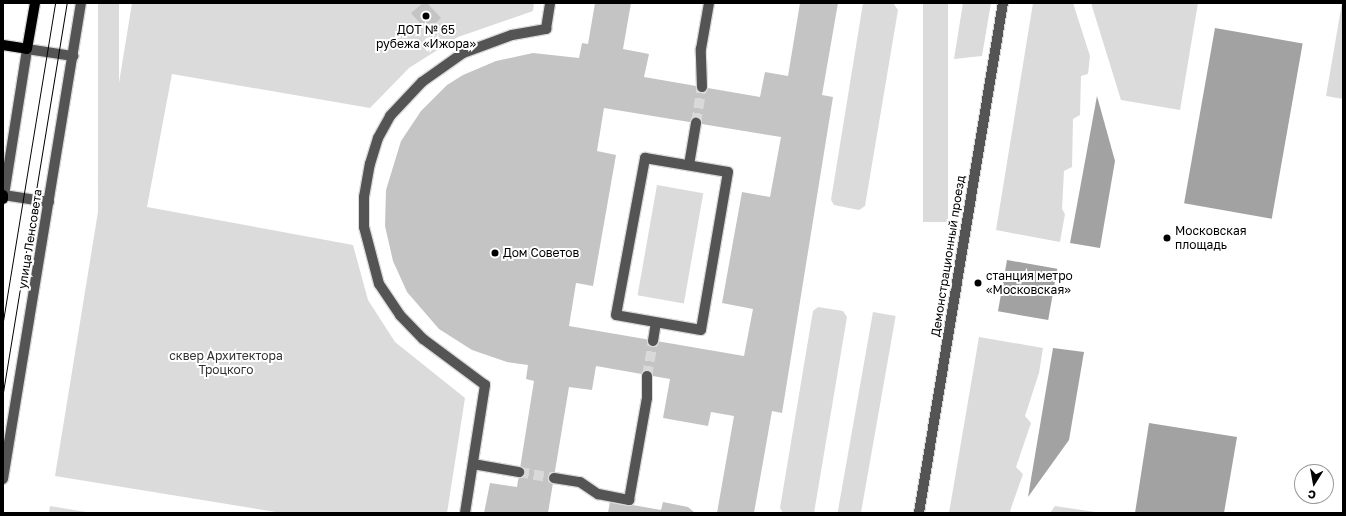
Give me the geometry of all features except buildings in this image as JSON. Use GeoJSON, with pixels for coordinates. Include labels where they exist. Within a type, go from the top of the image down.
{"type":"FeatureCollection","features":[{"type":"Feature","properties":{"kind":"main road"},"geometry":{"type":"LineString","coordinates":[[3,45],[27,49],[35,3]]}},
{"type":"Feature","properties":{"kind":"street","name":"улица Ленсовета"},"geometry":{"type":"LineString","coordinates":[[3,479],[81,3]]}},
{"type":"Feature","properties":{"kind":"street"},"geometry":{"type":"LineString","coordinates":[[465,513],[485,385],[423,339],[400,314],[379,284],[364,227],[364,198],[370,164],[378,138],[390,116],[422,82],[463,53],[512,35],[546,29],[550,3]]}},
{"type":"Feature","properties":{"kind":"street"},"geometry":{"type":"LineString","coordinates":[[702,87],[701,49],[709,3]]}},
{"type":"Feature","properties":{"kind":"street","name":"Демонстрационный проезд"},"geometry":{"type":"LineString","coordinates":[[919,513],[1003,3]]}},
{"type":"Feature","properties":{"kind":"street"},"geometry":{"type":"LineString","coordinates":[[49,202],[3,196],[27,49],[73,56]]}},
{"type":"Feature","properties":{"kind":"street"},"geometry":{"type":"LineString","coordinates":[[689,166],[696,123]]}},
{"type":"Feature","properties":{"kind":"street"},"geometry":{"type":"LineString","coordinates":[[645,158],[689,166],[728,172],[701,330],[616,315],[645,158]]}},
{"type":"Feature","properties":{"kind":"street"},"geometry":{"type":"LineString","coordinates":[[653,340],[656,323]]}},
{"type":"Feature","properties":{"kind":"street"},"geometry":{"type":"LineString","coordinates":[[554,478],[580,482],[598,494],[629,500],[647,398],[647,376]]}},
{"type":"Feature","properties":{"kind":"street"},"geometry":{"type":"LineString","coordinates":[[473,464],[519,472]]}},
{"type":"Feature","properties":{"kind":"green space"},"geometry":{"type":"Polygon","coordinates":[[[98,3],[119,3],[119,477],[98,477],[98,3]]]}},
{"type":"Feature","properties":{"kind":"green space","name":"сквер Архитектора Троцкого"},"geometry":{"type":"Polygon","coordinates":[[[132,3],[534,3],[533,11],[458,37],[409,68],[370,108],[172,74],[147,207],[353,245],[368,300],[395,342],[465,398],[447,513],[282,513],[55,476],[132,3]]]}},
{"type":"Feature","properties":{"kind":"green space"},"geometry":{"type":"Polygon","coordinates":[[[863,3],[893,3],[898,10],[865,206],[859,210],[834,205],[831,200],[863,3]]]}},
{"type":"Feature","properties":{"kind":"green space"},"geometry":{"type":"Polygon","coordinates":[[[923,3],[948,3],[948,222],[923,222],[923,3]]]}},
{"type":"Feature","properties":{"kind":"green space"},"geometry":{"type":"Polygon","coordinates":[[[963,3],[991,3],[982,56],[954,59],[963,3]]]}},
{"type":"Feature","properties":{"kind":"green space"},"geometry":{"type":"Polygon","coordinates":[[[1033,3],[1073,3],[1090,56],[1088,74],[1081,76],[1080,115],[1073,119],[1072,167],[1064,171],[1062,209],[1065,214],[1060,242],[996,230],[1033,3]]]}},
{"type":"Feature","properties":{"kind":"green space"},"geometry":{"type":"Polygon","coordinates":[[[1091,3],[1198,3],[1180,110],[1121,100],[1091,3]]]}},
{"type":"Feature","properties":{"kind":"green space"},"geometry":{"type":"Polygon","coordinates":[[[1343,3],[1343,99],[1326,96],[1343,3]]]}},
{"type":"Feature","properties":{"kind":"green space"},"geometry":{"type":"Polygon","coordinates":[[[657,185],[703,193],[684,303],[638,295],[657,185]]]}},
{"type":"Feature","properties":{"kind":"green space"},"geometry":{"type":"Polygon","coordinates":[[[818,307],[843,311],[847,317],[814,513],[783,513],[780,508],[813,311],[818,307]]]}},
{"type":"Feature","properties":{"kind":"green space"},"geometry":{"type":"Polygon","coordinates":[[[873,312],[896,316],[861,513],[838,513],[873,312]]]}},
{"type":"Feature","properties":{"kind":"green space"},"geometry":{"type":"Polygon","coordinates":[[[979,337],[1043,348],[1039,373],[1025,416],[1031,423],[1016,467],[1023,474],[1010,511],[1013,513],[949,513],[979,337]]]}},
{"type":"Feature","properties":{"kind":"green space"},"geometry":{"type":"Polygon","coordinates":[[[50,506],[92,513],[49,513],[50,506]]]}},
{"type":"Feature","properties":{"kind":"green space"},"geometry":{"type":"Polygon","coordinates":[[[1055,506],[1102,513],[1050,513],[1055,506]]]}},
{"type":"Feature","properties":{"kind":"shaded area"},"geometry":{"type":"Polygon","coordinates":[[[1215,28],[1303,43],[1272,219],[1184,203],[1215,28]]]}},
{"type":"Feature","properties":{"kind":"shaded area"},"geometry":{"type":"Polygon","coordinates":[[[1097,96],[1115,161],[1100,248],[1070,243],[1097,96]]]}},
{"type":"Feature","properties":{"kind":"shaded area"},"geometry":{"type":"Polygon","coordinates":[[[1007,260],[1057,269],[1048,320],[998,311],[1007,260]]]}},
{"type":"Feature","properties":{"kind":"shaded area"},"geometry":{"type":"Polygon","coordinates":[[[1053,348],[1084,352],[1069,440],[1028,497],[1053,348]]]}},
{"type":"Feature","properties":{"kind":"shaded area"},"geometry":{"type":"Polygon","coordinates":[[[1149,423],[1237,437],[1224,513],[1135,513],[1149,423]]]}},
{"type":"Feature","properties":{"kind":"tunnel"},"geometry":{"type":"LineString","coordinates":[[696,123],[702,87]]}},
{"type":"Feature","properties":{"kind":"tunnel"},"geometry":{"type":"LineString","coordinates":[[647,376],[653,341]]}},
{"type":"Feature","properties":{"kind":"tunnel"},"geometry":{"type":"LineString","coordinates":[[519,472],[554,478]]}},
{"type":"Feature","properties":{"kind":"tram line"},"geometry":{"type":"LineString","coordinates":[[3,321],[55,3]]}},
{"type":"Feature","properties":{"kind":"tram line"},"geometry":{"type":"LineString","coordinates":[[3,392],[67,3]]}},
{"type":"Feature","properties":{"kind":"place","name":"ДОТ № 65 рубежа «Ижора»"},"geometry":{"type":"Point","coordinates":[426,16]}},
{"type":"Feature","properties":{"kind":"place","name":"Московская площадь"},"geometry":{"type":"Point","coordinates":[1167,238]}},
{"type":"Feature","properties":{"kind":"place","name":"Дом Советов"},"geometry":{"type":"Point","coordinates":[495,253]}},
{"type":"Feature","properties":{"kind":"place","name":"станция метро «Московская»"},"geometry":{"type":"Point","coordinates":[978,283]}}]}
